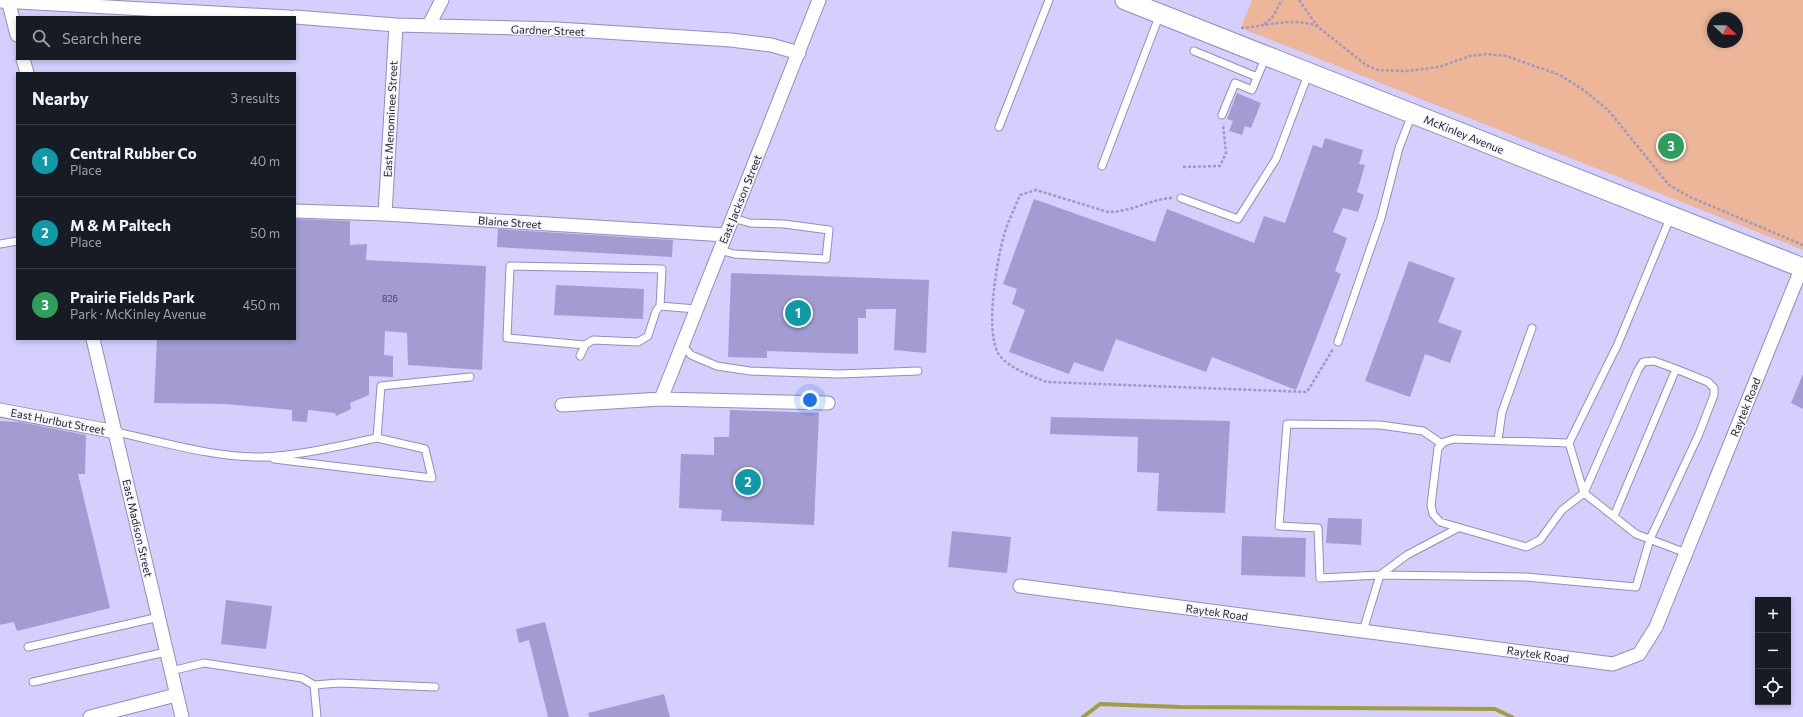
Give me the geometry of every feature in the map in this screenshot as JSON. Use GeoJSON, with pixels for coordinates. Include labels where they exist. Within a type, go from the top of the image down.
{"type":"FeatureCollection","features":[{"type":"Feature","properties":{"kind":"street"},"geometry":{"type":"LineString","coordinates":[[429,25],[442,0]]}},
{"type":"Feature","properties":{"kind":"street","name":"East Jackson Street"},"geometry":{"type":"LineString","coordinates":[[661,399],[819,0]]}},
{"type":"Feature","properties":{"kind":"street"},"geometry":{"type":"LineString","coordinates":[[16,31],[6,1],[216,6],[282,16]]}},
{"type":"Feature","properties":{"kind":"street","name":"McKinley Avenue"},"geometry":{"type":"LineString","coordinates":[[1129,1],[1802,268]]}},
{"type":"Feature","properties":{"kind":"street","name":"Gardner Street"},"geometry":{"type":"LineString","coordinates":[[296,18],[396,25],[557,29],[731,40],[771,45],[799,53]]}},
{"type":"Feature","properties":{"kind":"street","name":"East Menominee Street"},"geometry":{"type":"LineString","coordinates":[[385,214],[396,25]]}},
{"type":"Feature","properties":{"kind":"street"},"geometry":{"type":"LineString","coordinates":[[23,60],[27,72]]}},
{"type":"Feature","properties":{"kind":"street","name":"Blaine Street"},"geometry":{"type":"LineString","coordinates":[[296,210],[385,214],[726,235]]}},
{"type":"Feature","properties":{"kind":"street","name":"Raytek Road"},"geometry":{"type":"LineString","coordinates":[[1020,586],[1613,664],[1639,654],[1656,627],[1802,268]]}},
{"type":"Feature","properties":{"kind":"street","name":"East Madison Street"},"geometry":{"type":"LineString","coordinates":[[93,340],[182,717]]}},
{"type":"Feature","properties":{"kind":"street"},"geometry":{"type":"LineString","coordinates":[[562,405],[661,399],[828,403]]}},
{"type":"Feature","properties":{"kind":"street","name":"East Hurlbut Street"},"geometry":{"type":"LineString","coordinates":[[0,410],[116,432]]}},
{"type":"Feature","properties":{"kind":"street"},"geometry":{"type":"LineString","coordinates":[[90,717],[176,695]]}},
{"type":"Feature","properties":{"kind":"lane"},"geometry":{"type":"LineString","coordinates":[[999,127],[1049,0]]}},
{"type":"Feature","properties":{"kind":"lane"},"geometry":{"type":"LineString","coordinates":[[1102,166],[1160,14]]}},
{"type":"Feature","properties":{"kind":"lane"},"geometry":{"type":"LineString","coordinates":[[1194,51],[1257,77]]}},
{"type":"Feature","properties":{"kind":"lane"},"geometry":{"type":"LineString","coordinates":[[1222,115],[1235,83],[1252,90],[1266,56]]}},
{"type":"Feature","properties":{"kind":"lane"},"geometry":{"type":"LineString","coordinates":[[1181,198],[1238,219],[1276,159],[1309,72]]}},
{"type":"Feature","properties":{"kind":"lane"},"geometry":{"type":"LineString","coordinates":[[1338,342],[1381,218],[1399,148],[1412,114]]}},
{"type":"Feature","properties":{"kind":"lane"},"geometry":{"type":"LineString","coordinates":[[1671,216],[1617,346],[1569,443],[1584,493],[1636,534],[1686,553]]}},
{"type":"Feature","properties":{"kind":"lane"},"geometry":{"type":"LineString","coordinates":[[720,250],[734,254],[826,260],[829,230],[784,224],[750,223],[733,218]]}},
{"type":"Feature","properties":{"kind":"lane"},"geometry":{"type":"LineString","coordinates":[[0,244],[16,241]]}},
{"type":"Feature","properties":{"kind":"lane"},"geometry":{"type":"LineString","coordinates":[[580,356],[585,345],[593,340],[638,342],[648,336],[656,311],[660,306],[662,269],[510,266],[507,338],[585,345]]}},
{"type":"Feature","properties":{"kind":"lane"},"geometry":{"type":"LineString","coordinates":[[660,306],[696,309]]}},
{"type":"Feature","properties":{"kind":"lane"},"geometry":{"type":"LineString","coordinates":[[1498,440],[1502,412],[1532,328]]}},
{"type":"Feature","properties":{"kind":"lane"},"geometry":{"type":"LineString","coordinates":[[682,345],[691,355],[717,366],[750,371],[840,374],[918,371]]}},
{"type":"Feature","properties":{"kind":"lane"},"geometry":{"type":"LineString","coordinates":[[1442,444],[1423,431],[1380,425],[1287,424],[1280,526],[1318,528],[1320,578],[1380,575],[1526,577],[1636,587],[1650,539],[1699,434],[1714,395],[1714,388],[1708,382],[1676,369],[1654,361],[1643,362],[1638,370],[1584,493],[1562,510],[1540,540],[1526,547],[1440,522],[1433,514],[1431,505],[1438,448],[1442,444],[1454,439],[1569,443]]}},
{"type":"Feature","properties":{"kind":"lane"},"geometry":{"type":"LineString","coordinates":[[1614,516],[1676,369]]}},
{"type":"Feature","properties":{"kind":"lane"},"geometry":{"type":"LineString","coordinates":[[377,438],[381,386],[470,377]]}},
{"type":"Feature","properties":{"kind":"lane"},"geometry":{"type":"LineString","coordinates":[[116,432],[223,455],[259,457],[432,478],[425,449],[377,438],[309,453],[259,457]]}},
{"type":"Feature","properties":{"kind":"lane"},"geometry":{"type":"LineString","coordinates":[[1363,631],[1380,575],[1407,555],[1458,528]]}},
{"type":"Feature","properties":{"kind":"lane"},"geometry":{"type":"LineString","coordinates":[[28,647],[159,618]]}},
{"type":"Feature","properties":{"kind":"lane"},"geometry":{"type":"LineString","coordinates":[[33,682],[166,652]]}},
{"type":"Feature","properties":{"kind":"lane"},"geometry":{"type":"LineString","coordinates":[[171,671],[204,663],[302,678],[314,685],[339,683],[434,687]]}},
{"type":"Feature","properties":{"kind":"lane"},"geometry":{"type":"LineString","coordinates":[[314,685],[318,717]]}},
{"type":"Feature","properties":{"kind":"path"},"geometry":{"type":"LineString","coordinates":[[1262,26],[1272,18],[1282,0]]}},
{"type":"Feature","properties":{"kind":"path"},"geometry":{"type":"LineString","coordinates":[[1299,0],[1318,27]]}},
{"type":"Feature","properties":{"kind":"path"},"geometry":{"type":"LineString","coordinates":[[1241,28],[1262,26],[1278,22],[1306,22],[1318,27],[1366,65],[1378,70],[1407,71],[1439,67],[1470,56],[1487,54],[1506,56],[1560,75],[1585,91],[1608,110],[1669,184],[1690,197],[1802,245]]}},
{"type":"Feature","properties":{"kind":"path"},"geometry":{"type":"LineString","coordinates":[[1183,167],[1220,166],[1226,153],[1222,115]]}},
{"type":"Feature","properties":{"kind":"path"},"geometry":{"type":"LineString","coordinates":[[1181,198],[1163,198],[1133,209],[1120,212],[1108,212],[1036,190],[1020,195],[1004,234],[992,301],[993,329],[998,353],[1011,365],[1031,377],[1047,382],[1307,392],[1338,342]]}},
{"type":"Feature","properties":{"kind":"shaded area"},"geometry":{"type":"Polygon","coordinates":[[[1252,0],[1803,0],[1803,250],[1241,28],[1252,0]]]}},
{"type":"Feature","properties":{"kind":"building"},"geometry":{"type":"Polygon","coordinates":[[[1237,93],[1261,103],[1251,128],[1245,126],[1242,135],[1229,131],[1233,121],[1227,119],[1237,93]]]}},
{"type":"Feature","properties":{"kind":"building"},"geometry":{"type":"Polygon","coordinates":[[[1325,138],[1363,150],[1359,164],[1365,165],[1357,192],[1364,195],[1358,212],[1343,208],[1333,232],[1347,238],[1335,271],[1341,274],[1296,390],[1212,357],[1206,372],[1116,339],[1103,372],[1074,362],[1069,374],[1009,352],[1025,310],[1012,304],[1017,289],[1003,284],[1034,199],[1155,242],[1167,209],[1254,243],[1264,216],[1285,223],[1313,145],[1322,148],[1325,138]]]}},
{"type":"Feature","properties":{"kind":"building"},"geometry":{"type":"Polygon","coordinates":[[[296,219],[350,221],[350,245],[367,244],[366,260],[486,266],[482,370],[408,365],[407,333],[385,331],[384,355],[393,356],[393,377],[369,376],[369,395],[350,403],[351,409],[336,416],[335,413],[308,410],[307,422],[292,421],[292,410],[226,404],[154,403],[157,340],[296,340],[296,219]]]}},
{"type":"Feature","properties":{"kind":"building"},"geometry":{"type":"Polygon","coordinates":[[[498,229],[673,240],[672,257],[497,247],[498,229]]]}},
{"type":"Feature","properties":{"kind":"building"},"geometry":{"type":"Polygon","coordinates":[[[1409,261],[1455,278],[1438,322],[1462,331],[1450,363],[1425,354],[1410,397],[1365,381],[1409,261]]]}},
{"type":"Feature","properties":{"kind":"building"},"geometry":{"type":"Polygon","coordinates":[[[731,273],[929,280],[926,353],[894,350],[896,309],[866,309],[866,318],[858,318],[858,354],[767,351],[767,358],[728,357],[731,273]]]}},
{"type":"Feature","properties":{"kind":"building"},"geometry":{"type":"Polygon","coordinates":[[[556,285],[644,289],[643,319],[554,315],[556,285]]]}},
{"type":"Feature","properties":{"kind":"building"},"geometry":{"type":"Polygon","coordinates":[[[1803,374],[1803,409],[1791,403],[1803,374]]]}},
{"type":"Feature","properties":{"kind":"building"},"geometry":{"type":"Polygon","coordinates":[[[730,410],[819,413],[814,525],[721,521],[722,510],[679,508],[681,454],[714,455],[714,437],[729,437],[730,410]]]}},
{"type":"Feature","properties":{"kind":"building"},"geometry":{"type":"Polygon","coordinates":[[[1051,417],[1230,421],[1225,513],[1157,511],[1159,473],[1137,472],[1138,437],[1050,434],[1051,417]]]}},
{"type":"Feature","properties":{"kind":"building"},"geometry":{"type":"Polygon","coordinates":[[[0,421],[20,422],[86,435],[85,474],[78,474],[110,608],[17,631],[14,622],[0,625],[0,421]]]}},
{"type":"Feature","properties":{"kind":"building"},"geometry":{"type":"Polygon","coordinates":[[[1328,518],[1362,519],[1361,545],[1326,543],[1328,518]]]}},
{"type":"Feature","properties":{"kind":"building"},"geometry":{"type":"Polygon","coordinates":[[[952,531],[1011,537],[1007,573],[948,567],[952,531]]]}},
{"type":"Feature","properties":{"kind":"building"},"geometry":{"type":"Polygon","coordinates":[[[1242,536],[1306,538],[1305,577],[1241,575],[1242,536]]]}},
{"type":"Feature","properties":{"kind":"building"},"geometry":{"type":"Polygon","coordinates":[[[226,600],[272,606],[266,649],[221,644],[226,600]]]}},
{"type":"Feature","properties":{"kind":"building"},"geometry":{"type":"Polygon","coordinates":[[[545,622],[569,717],[548,717],[529,640],[519,643],[516,629],[545,622]]]}},
{"type":"Feature","properties":{"kind":"building"},"geometry":{"type":"Polygon","coordinates":[[[664,694],[670,717],[589,717],[588,713],[664,694]]]}},
{"type":"Feature","properties":{"kind":"waterway"},"geometry":{"type":"LineString","coordinates":[[1083,717],[1100,704],[1180,707],[1495,709],[1512,717]]}},
{"type":"Feature","properties":{"kind":"place","name":"Prairie Fields Park"},"geometry":{"type":"Point","coordinates":[1671,146]}},
{"type":"Feature","properties":{"kind":"place","name":"Central Rubber Co"},"geometry":{"type":"Point","coordinates":[798,313]}},
{"type":"Feature","properties":{"kind":"place","name":"M & M Paltech"},"geometry":{"type":"Point","coordinates":[748,482]}}]}
